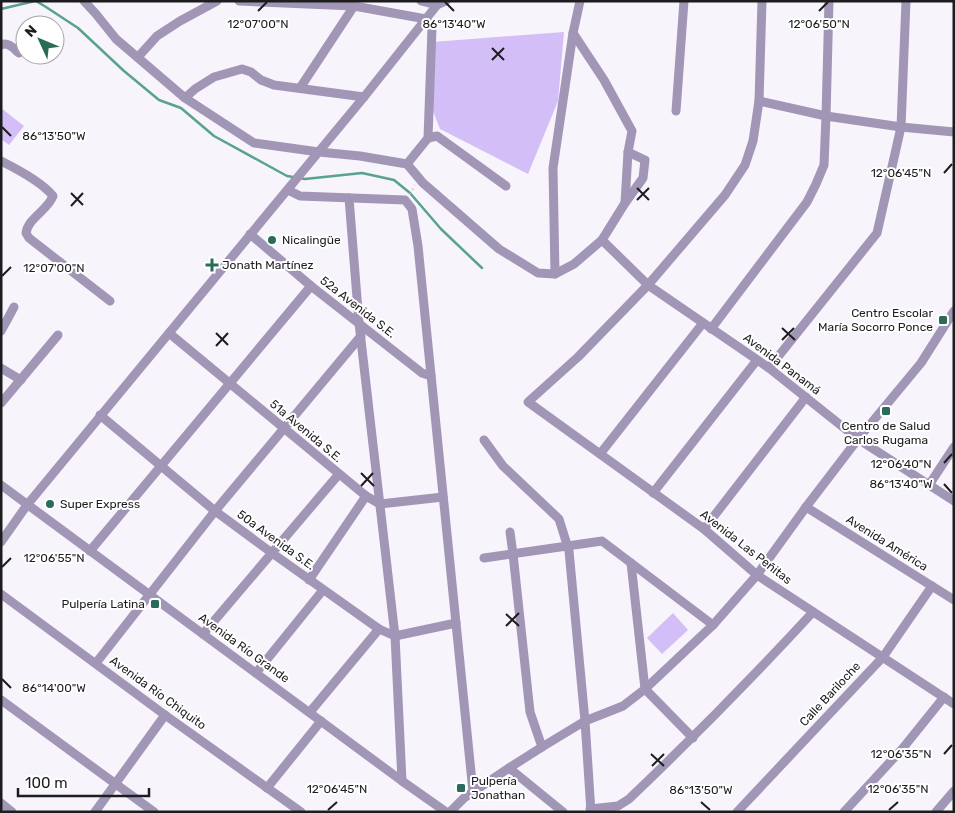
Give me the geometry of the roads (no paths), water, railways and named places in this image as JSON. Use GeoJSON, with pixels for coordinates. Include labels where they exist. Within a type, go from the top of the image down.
{"type":"FeatureCollection","features":[{"type":"Feature","properties":{"kind":"street"},"geometry":{"type":"LineString","coordinates":[[84,1],[116,39],[185,98],[254,143],[360,156],[407,164],[423,183],[499,249],[538,273],[555,274],[574,264],[602,240],[643,178],[645,160],[628,152]]}},
{"type":"Feature","properties":{"kind":"street"},"geometry":{"type":"LineString","coordinates":[[138,57],[157,36],[217,1]]}},
{"type":"Feature","properties":{"kind":"street"},"geometry":{"type":"LineString","coordinates":[[239,1],[353,4],[426,18],[432,28],[428,138],[407,164]]}},
{"type":"Feature","properties":{"kind":"street"},"geometry":{"type":"LineString","coordinates":[[421,1],[441,3]]}},
{"type":"Feature","properties":{"kind":"street"},"geometry":{"type":"LineString","coordinates":[[555,274],[552,168],[573,32],[580,1]]}},
{"type":"Feature","properties":{"kind":"street"},"geometry":{"type":"LineString","coordinates":[[676,111],[684,1]]}},
{"type":"Feature","properties":{"kind":"street"},"geometry":{"type":"LineString","coordinates":[[648,285],[725,194],[745,165],[753,141],[758,101],[762,1]]}},
{"type":"Feature","properties":{"kind":"street"},"geometry":{"type":"LineString","coordinates":[[600,454],[807,202],[824,164],[829,1]]}},
{"type":"Feature","properties":{"kind":"street"},"geometry":{"type":"LineString","coordinates":[[769,368],[877,233],[901,127],[906,1]]}},
{"type":"Feature","properties":{"kind":"street"},"geometry":{"type":"LineString","coordinates":[[1,542],[27,505],[100,415],[288,190],[426,18],[441,3]]}},
{"type":"Feature","properties":{"kind":"street"},"geometry":{"type":"LineString","coordinates":[[300,88],[353,4]]}},
{"type":"Feature","properties":{"kind":"street"},"geometry":{"type":"LineString","coordinates":[[573,32],[604,80],[632,131],[628,152],[625,203]]}},
{"type":"Feature","properties":{"kind":"street"},"geometry":{"type":"LineString","coordinates":[[1,45],[8,44],[15,50]]}},
{"type":"Feature","properties":{"kind":"street"},"geometry":{"type":"LineString","coordinates":[[185,98],[195,89],[214,78],[242,70],[251,72],[261,80],[274,85],[364,97]]}},
{"type":"Feature","properties":{"kind":"street"},"geometry":{"type":"LineString","coordinates":[[758,101],[826,116],[901,127],[954,132]]}},
{"type":"Feature","properties":{"kind":"street"},"geometry":{"type":"LineString","coordinates":[[428,138],[438,136],[506,186]]}},
{"type":"Feature","properties":{"kind":"street"},"geometry":{"type":"LineString","coordinates":[[1,160],[48,190],[53,196],[51,202],[27,227],[26,233],[29,238],[110,301]]}},
{"type":"Feature","properties":{"kind":"street"},"geometry":{"type":"LineString","coordinates":[[288,190],[300,196],[405,200],[412,209],[418,246],[473,792]]}},
{"type":"Feature","properties":{"kind":"street"},"geometry":{"type":"LineString","coordinates":[[349,198],[360,336],[395,636],[402,781]]}},
{"type":"Feature","properties":{"kind":"street","name":"52a Avenida S.E."},"geometry":{"type":"LineString","coordinates":[[250,234],[311,286],[422,373],[431,376]]}},
{"type":"Feature","properties":{"kind":"street","name":"Avenida Panamá"},"geometry":{"type":"LineString","coordinates":[[602,240],[648,285],[769,368],[858,439],[954,501]]}},
{"type":"Feature","properties":{"kind":"street","name":"Avenida Las Peñitas"},"geometry":{"type":"LineString","coordinates":[[648,285],[578,357],[528,402],[704,529],[757,575],[954,704]]}},
{"type":"Feature","properties":{"kind":"street"},"geometry":{"type":"LineString","coordinates":[[90,551],[311,286]]}},
{"type":"Feature","properties":{"kind":"street"},"geometry":{"type":"LineString","coordinates":[[1,331],[14,307]]}},
{"type":"Feature","properties":{"kind":"street"},"geometry":{"type":"LineString","coordinates":[[450,812],[464,798],[542,747],[585,721],[623,706],[645,689],[713,625],[757,575],[858,439],[921,363],[954,312]]}},
{"type":"Feature","properties":{"kind":"street","name":"51a Avenida S.E."},"geometry":{"type":"LineString","coordinates":[[169,333],[366,496],[380,504]]}},
{"type":"Feature","properties":{"kind":"street"},"geometry":{"type":"LineString","coordinates":[[1,404],[58,335]]}},
{"type":"Feature","properties":{"kind":"street"},"geometry":{"type":"LineString","coordinates":[[96,663],[215,511],[360,336]]}},
{"type":"Feature","properties":{"kind":"street"},"geometry":{"type":"LineString","coordinates":[[653,493],[757,360]]}},
{"type":"Feature","properties":{"kind":"street"},"geometry":{"type":"LineString","coordinates":[[1,368],[21,380]]}},
{"type":"Feature","properties":{"kind":"street"},"geometry":{"type":"LineString","coordinates":[[704,529],[806,397]]}},
{"type":"Feature","properties":{"kind":"street","name":"50a Avenida S.E."},"geometry":{"type":"LineString","coordinates":[[100,415],[215,511],[272,554],[379,629],[395,636]]}},
{"type":"Feature","properties":{"kind":"street"},"geometry":{"type":"LineString","coordinates":[[484,440],[503,466],[559,519],[569,552],[585,721],[590,810],[618,806],[629,799],[762,668],[812,612]]}},
{"type":"Feature","properties":{"kind":"street"},"geometry":{"type":"LineString","coordinates":[[929,485],[954,447]]}},
{"type":"Feature","properties":{"kind":"street"},"geometry":{"type":"LineString","coordinates":[[203,634],[339,474]]}},
{"type":"Feature","properties":{"kind":"street","name":"Avenida Río Grande"},"geometry":{"type":"LineString","coordinates":[[1,485],[446,812]]}},
{"type":"Feature","properties":{"kind":"street"},"geometry":{"type":"LineString","coordinates":[[309,580],[366,496]]}},
{"type":"Feature","properties":{"kind":"street"},"geometry":{"type":"LineString","coordinates":[[380,504],[443,497]]}},
{"type":"Feature","properties":{"kind":"street","name":"Avenida América"},"geometry":{"type":"LineString","coordinates":[[806,507],[954,600]]}},
{"type":"Feature","properties":{"kind":"street"},"geometry":{"type":"LineString","coordinates":[[510,532],[530,712],[542,747]]}},
{"type":"Feature","properties":{"kind":"street"},"geometry":{"type":"LineString","coordinates":[[484,558],[602,541],[713,625]]}},
{"type":"Feature","properties":{"kind":"street"},"geometry":{"type":"LineString","coordinates":[[631,563],[645,689],[692,738]]}},
{"type":"Feature","properties":{"kind":"street","name":"Calle Bariloche"},"geometry":{"type":"LineString","coordinates":[[737,812],[883,657],[932,586]]}},
{"type":"Feature","properties":{"kind":"street"},"geometry":{"type":"LineString","coordinates":[[256,673],[323,590]]}},
{"type":"Feature","properties":{"kind":"street","name":"Avenida Río Chiquito"},"geometry":{"type":"LineString","coordinates":[[1,594],[301,812]]}},
{"type":"Feature","properties":{"kind":"street"},"geometry":{"type":"LineString","coordinates":[[395,636],[456,623]]}},
{"type":"Feature","properties":{"kind":"street"},"geometry":{"type":"LineString","coordinates":[[310,712],[379,629]]}},
{"type":"Feature","properties":{"kind":"street"},"geometry":{"type":"LineString","coordinates":[[844,812],[903,748],[944,697]]}},
{"type":"Feature","properties":{"kind":"street"},"geometry":{"type":"LineString","coordinates":[[1,700],[154,812]]}},
{"type":"Feature","properties":{"kind":"street"},"geometry":{"type":"LineString","coordinates":[[95,812],[165,714]]}},
{"type":"Feature","properties":{"kind":"street"},"geometry":{"type":"LineString","coordinates":[[267,788],[320,721]]}},
{"type":"Feature","properties":{"kind":"street"},"geometry":{"type":"LineString","coordinates":[[509,768],[563,812]]}},
{"type":"Feature","properties":{"kind":"street"},"geometry":{"type":"LineString","coordinates":[[936,812],[954,791]]}},
{"type":"Feature","properties":{"kind":"street"},"geometry":{"type":"LineString","coordinates":[[1,803],[12,812]]}},
{"type":"Feature","properties":{"kind":"waterway"},"geometry":{"type":"LineString","coordinates":[[1,9],[35,1]]}},
{"type":"Feature","properties":{"kind":"waterway"},"geometry":{"type":"LineString","coordinates":[[36,1],[78,28],[124,71],[159,100],[181,108],[214,136],[287,176],[293,177]]}},
{"type":"Feature","properties":{"kind":"waterway"},"geometry":{"type":"LineString","coordinates":[[299,178],[362,173],[394,180],[410,193],[441,229],[482,268]]}},
{"type":"Feature","properties":{"kind":"place","name":"Nicalingüe"},"geometry":{"type":"Point","coordinates":[272,240]}},
{"type":"Feature","properties":{"kind":"place","name":"Jonath Martínez"},"geometry":{"type":"Point","coordinates":[212,265]}},
{"type":"Feature","properties":{"kind":"place","name":"Centro Escolar María Socorro Ponce"},"geometry":{"type":"Point","coordinates":[943,320]}},
{"type":"Feature","properties":{"kind":"place","name":"Centro de Salud Carlos Rugama"},"geometry":{"type":"Point","coordinates":[886,411]}},
{"type":"Feature","properties":{"kind":"place","name":"Super Express"},"geometry":{"type":"Point","coordinates":[50,504]}},
{"type":"Feature","properties":{"kind":"place","name":"Pulpería Latina"},"geometry":{"type":"Point","coordinates":[155,604]}},
{"type":"Feature","properties":{"kind":"place","name":"Pulpería Jonathan"},"geometry":{"type":"Point","coordinates":[461,788]}}]}
